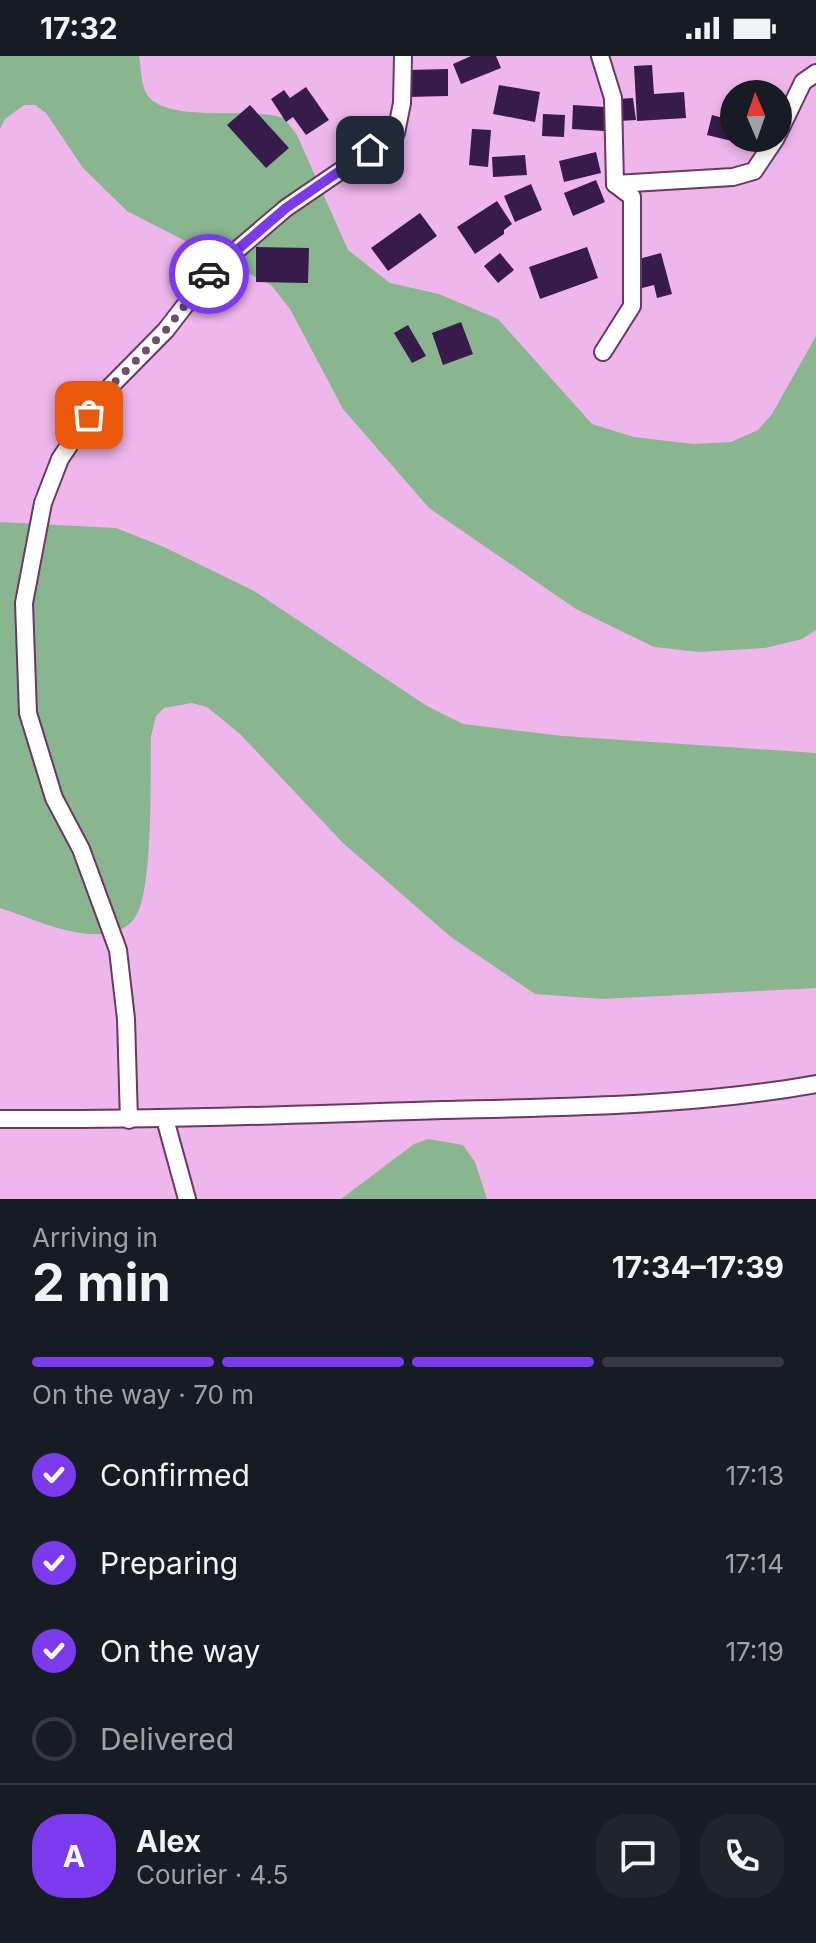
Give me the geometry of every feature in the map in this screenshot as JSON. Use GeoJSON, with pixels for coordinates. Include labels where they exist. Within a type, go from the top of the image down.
{"type":"FeatureCollection","features":[{"type":"Feature","properties":{"kind":"street"},"geometry":{"type":"LineString","coordinates":[[129,1120],[126,1019],[118,950],[81,849],[54,798],[28,713],[24,603],[43,503],[60,459],[104,393],[166,330],[210,273],[286,208],[396,133],[402,103],[403,56]]}},
{"type":"Feature","properties":{"kind":"street"},"geometry":{"type":"LineString","coordinates":[[600,56],[613,98],[615,184]]}},
{"type":"Feature","properties":{"kind":"street"},"geometry":{"type":"LineString","coordinates":[[792,105],[803,82],[816,73]]}},
{"type":"Feature","properties":{"kind":"street"},"geometry":{"type":"LineString","coordinates":[[615,184],[733,177],[754,171],[766,152]]}},
{"type":"Feature","properties":{"kind":"street"},"geometry":{"type":"LineString","coordinates":[[603,352],[632,306],[632,197],[615,184]]}},
{"type":"Feature","properties":{"kind":"street"},"geometry":{"type":"LineString","coordinates":[[0,1119],[129,1120],[518,1108],[761,1094],[816,1084]]}},
{"type":"Feature","properties":{"kind":"street"},"geometry":{"type":"LineString","coordinates":[[165,1119],[187,1199]]}},
{"type":"Feature","properties":{"kind":"green space"},"geometry":{"type":"Polygon","coordinates":[[[0,56],[139,56],[146,93],[156,103],[170,109],[284,118],[297,135],[348,250],[390,283],[439,294],[498,319],[592,424],[634,437],[693,444],[731,442],[758,430],[772,414],[816,336],[816,630],[802,639],[765,648],[699,652],[654,647],[576,609],[429,508],[343,409],[290,309],[271,285],[127,211],[83,168],[46,113],[35,105],[24,105],[5,119],[0,129],[0,56]]]}},
{"type":"Feature","properties":{"kind":"green space"},"geometry":{"type":"Polygon","coordinates":[[[0,522],[116,528],[164,547],[254,591],[427,706],[463,724],[563,736],[816,753],[816,988],[602,999],[535,994],[451,937],[343,843],[240,734],[207,707],[192,703],[164,708],[156,716],[151,736],[150,832],[145,885],[140,906],[131,923],[115,932],[88,934],[50,926],[0,908],[0,522]]]}},
{"type":"Feature","properties":{"kind":"green space"},"geometry":{"type":"Polygon","coordinates":[[[428,1139],[463,1145],[475,1162],[487,1199],[341,1199],[414,1144],[428,1139]]]}},
{"type":"Feature","properties":{"kind":"building"},"geometry":{"type":"Polygon","coordinates":[[[471,56],[496,56],[501,68],[461,84],[453,64],[471,56]]]}},
{"type":"Feature","properties":{"kind":"building"},"geometry":{"type":"Polygon","coordinates":[[[652,65],[654,94],[684,92],[686,118],[637,121],[634,66],[652,65]]]}},
{"type":"Feature","properties":{"kind":"building"},"geometry":{"type":"Polygon","coordinates":[[[448,69],[448,96],[408,97],[408,70],[448,69]]]}},
{"type":"Feature","properties":{"kind":"building"},"geometry":{"type":"Polygon","coordinates":[[[499,85],[540,92],[535,122],[493,114],[499,85]]]}},
{"type":"Feature","properties":{"kind":"building"},"geometry":{"type":"Polygon","coordinates":[[[306,87],[329,120],[306,135],[293,117],[286,122],[271,99],[284,90],[290,98],[306,87]]]}},
{"type":"Feature","properties":{"kind":"building"},"geometry":{"type":"Polygon","coordinates":[[[633,98],[636,120],[620,121],[618,99],[633,98]]]}},
{"type":"Feature","properties":{"kind":"building"},"geometry":{"type":"Polygon","coordinates":[[[250,105],[289,148],[266,168],[227,125],[250,105]]]}},
{"type":"Feature","properties":{"kind":"building"},"geometry":{"type":"Polygon","coordinates":[[[573,105],[605,107],[604,131],[572,129],[573,105]]]}},
{"type":"Feature","properties":{"kind":"building"},"geometry":{"type":"Polygon","coordinates":[[[543,114],[565,115],[564,137],[542,136],[543,114]]]}},
{"type":"Feature","properties":{"kind":"building"},"geometry":{"type":"Polygon","coordinates":[[[712,115],[720,117],[720,138],[707,135],[712,115]]]}},
{"type":"Feature","properties":{"kind":"building"},"geometry":{"type":"Polygon","coordinates":[[[472,129],[491,130],[488,167],[469,165],[472,129]]]}},
{"type":"Feature","properties":{"kind":"building"},"geometry":{"type":"Polygon","coordinates":[[[596,152],[601,173],[564,182],[559,161],[596,152]]]}},
{"type":"Feature","properties":{"kind":"building"},"geometry":{"type":"Polygon","coordinates":[[[525,155],[527,175],[493,177],[492,157],[525,155]]]}},
{"type":"Feature","properties":{"kind":"building"},"geometry":{"type":"Polygon","coordinates":[[[596,180],[605,202],[573,216],[564,193],[596,180]]]}},
{"type":"Feature","properties":{"kind":"building"},"geometry":{"type":"Polygon","coordinates":[[[531,184],[542,210],[515,222],[504,196],[531,184]]]}},
{"type":"Feature","properties":{"kind":"building"},"geometry":{"type":"Polygon","coordinates":[[[497,201],[512,224],[504,230],[504,234],[475,254],[457,227],[497,201]]]}},
{"type":"Feature","properties":{"kind":"building"},"geometry":{"type":"Polygon","coordinates":[[[420,213],[437,236],[388,271],[371,248],[420,213]]]}},
{"type":"Feature","properties":{"kind":"building"},"geometry":{"type":"Polygon","coordinates":[[[256,247],[309,248],[308,283],[256,282],[256,247]]]}},
{"type":"Feature","properties":{"kind":"building"},"geometry":{"type":"Polygon","coordinates":[[[587,247],[598,278],[540,299],[529,267],[587,247]]]}},
{"type":"Feature","properties":{"kind":"building"},"geometry":{"type":"Polygon","coordinates":[[[500,253],[514,270],[498,283],[484,266],[500,253]]]}},
{"type":"Feature","properties":{"kind":"building"},"geometry":{"type":"Polygon","coordinates":[[[661,253],[672,294],[657,298],[654,285],[642,288],[635,260],[661,253]]]}},
{"type":"Feature","properties":{"kind":"building"},"geometry":{"type":"Polygon","coordinates":[[[461,322],[473,354],[443,365],[432,333],[461,322]]]}},
{"type":"Feature","properties":{"kind":"building"},"geometry":{"type":"Polygon","coordinates":[[[408,325],[426,356],[412,363],[394,333],[408,325]]]}},
{"type":"Feature","properties":{"kind":"way so far"},"geometry":{"type":"LineString","coordinates":[[89,415],[104,393],[166,330],[209,274]]}},
{"type":"Feature","properties":{"kind":"route"},"geometry":{"type":"LineString","coordinates":[[209,274],[286,208],[370,150]]}}]}
